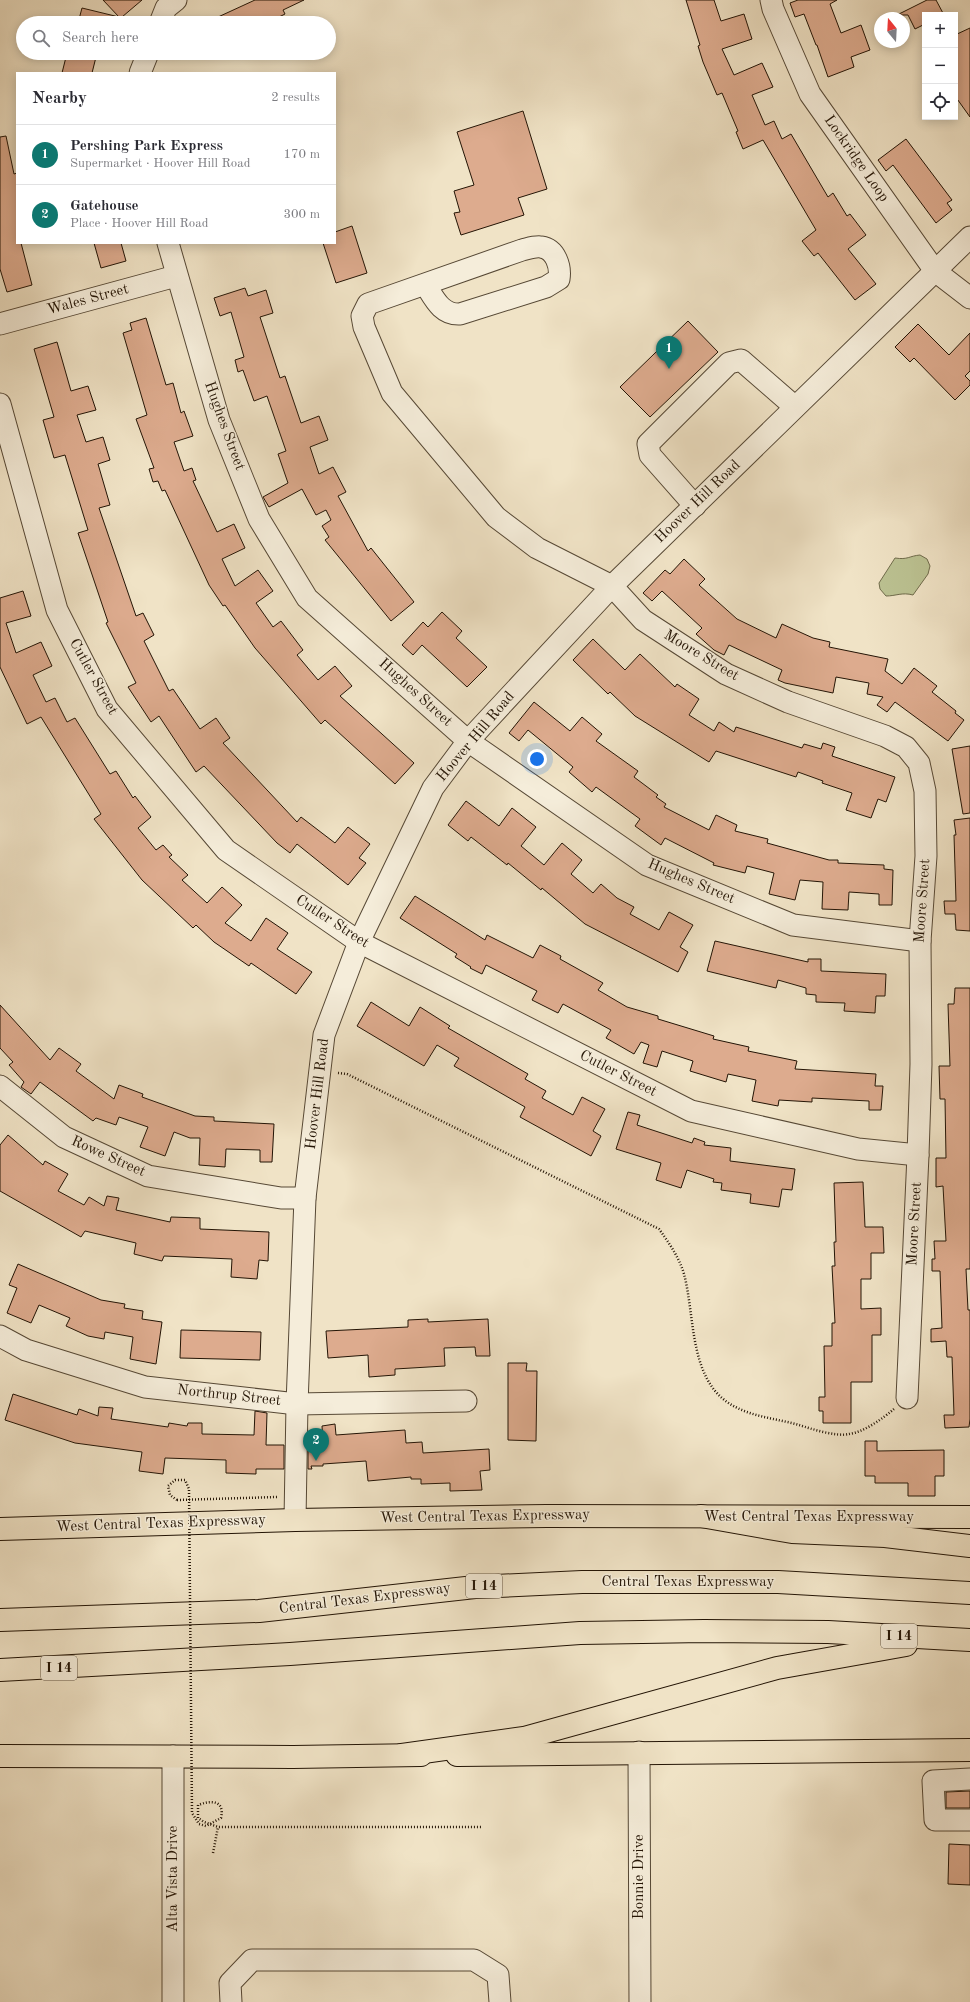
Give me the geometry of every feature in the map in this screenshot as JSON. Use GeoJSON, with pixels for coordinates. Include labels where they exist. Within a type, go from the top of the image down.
{"type":"FeatureCollection","features":[{"type":"Feature","properties":{"kind":"main road","name":"West Central Texas Expressway"},"geometry":{"type":"LineString","coordinates":[[0,1529],[295,1520],[547,1516],[970,1517]]}},
{"type":"Feature","properties":{"kind":"main road"},"geometry":{"type":"LineString","coordinates":[[701,1516],[792,1532],[885,1536],[970,1546]]}},
{"type":"Feature","properties":{"kind":"main road","name":"Central Texas Expressway"},"geometry":{"type":"LineString","coordinates":[[0,1620],[260,1611],[475,1587],[582,1582],[778,1582],[970,1592]]}},
{"type":"Feature","properties":{"kind":"main road","name":"I 14"},"geometry":{"type":"LineString","coordinates":[[0,1670],[259,1656],[580,1633],[704,1631],[828,1632],[970,1640]]}},
{"type":"Feature","properties":{"kind":"main road"},"geometry":{"type":"LineString","coordinates":[[402,1755],[524,1738],[777,1668],[944,1638]]}},
{"type":"Feature","properties":{"kind":"main road"},"geometry":{"type":"LineString","coordinates":[[0,1756],[293,1757],[639,1752],[970,1750]]}},
{"type":"Feature","properties":{"kind":"street"},"geometry":{"type":"LineString","coordinates":[[163,16],[166,8],[176,0]]}},
{"type":"Feature","properties":{"kind":"street","name":"Lockridge Loop"},"geometry":{"type":"LineString","coordinates":[[771,0],[773,8],[810,94],[935,271],[970,298]]}},
{"type":"Feature","properties":{"kind":"street"},"geometry":{"type":"LineString","coordinates":[[140,72],[145,60]]}},
{"type":"Feature","properties":{"kind":"street","name":"Hoover Hill Road"},"geometry":{"type":"LineString","coordinates":[[295,1520],[297,1404],[305,1198],[324,1035],[359,942],[433,788],[468,741],[612,586],[970,237]]}},
{"type":"Feature","properties":{"kind":"street","name":"Hughes Street"},"geometry":{"type":"LineString","coordinates":[[168,244],[176,276],[219,420],[259,519],[307,598],[468,741],[647,865],[793,925],[920,941]]}},
{"type":"Feature","properties":{"kind":"street"},"geometry":{"type":"LineString","coordinates":[[425,284],[441,308],[452,314],[460,314],[546,287],[559,279],[560,268],[556,258],[549,250],[540,247],[522,250],[425,284],[368,304],[362,316],[364,327],[392,393],[496,517],[537,548],[612,586]]}},
{"type":"Feature","properties":{"kind":"street","name":"Wales Street"},"geometry":{"type":"LineString","coordinates":[[0,324],[176,276]]}},
{"type":"Feature","properties":{"kind":"street"},"geometry":{"type":"LineString","coordinates":[[695,506],[650,455],[648,444],[730,363],[741,360],[796,407]]}},
{"type":"Feature","properties":{"kind":"street","name":"Cutler Street"},"geometry":{"type":"LineString","coordinates":[[0,404],[57,610],[107,709],[226,850],[359,942],[691,1112],[858,1149],[918,1155]]}},
{"type":"Feature","properties":{"kind":"street","name":"Moore Street"},"geometry":{"type":"LineString","coordinates":[[612,586],[643,620],[726,674],[788,702],[885,736],[906,746],[919,763],[925,791],[926,856],[920,941],[921,1064],[907,1398]]}},
{"type":"Feature","properties":{"kind":"street","name":"Rowe Street"},"geometry":{"type":"LineString","coordinates":[[0,1086],[64,1137],[148,1176],[281,1198],[305,1198]]}},
{"type":"Feature","properties":{"kind":"street","name":"Northrup Street"},"geometry":{"type":"LineString","coordinates":[[0,1336],[26,1350],[145,1387],[297,1404],[466,1401]]}},
{"type":"Feature","properties":{"kind":"street","name":"Bonnie Drive"},"geometry":{"type":"LineString","coordinates":[[639,1752],[640,2002]]}},
{"type":"Feature","properties":{"kind":"street","name":"Alta Vista Drive"},"geometry":{"type":"LineString","coordinates":[[173,1756],[173,2002]]}},
{"type":"Feature","properties":{"kind":"street"},"geometry":{"type":"LineString","coordinates":[[970,1779],[933,1781],[935,1820],[970,1820]]}},
{"type":"Feature","properties":{"kind":"street"},"geometry":{"type":"LineString","coordinates":[[231,2002],[230,1983],[252,1960],[474,1960],[498,1975],[500,2002]]}},
{"type":"Feature","properties":{"kind":"path"},"geometry":{"type":"LineString","coordinates":[[320,1070],[347,1074],[659,1229],[672,1246],[683,1272],[690,1300],[698,1359],[711,1386],[728,1402],[758,1417],[794,1423],[823,1432],[849,1435],[888,1414],[907,1398]]}},
{"type":"Feature","properties":{"kind":"path"},"geometry":{"type":"LineString","coordinates":[[296,1496],[177,1500],[170,1495],[168,1486],[175,1480],[185,1480],[189,1489],[192,1813],[199,1824],[206,1826],[222,1818],[223,1812],[219,1804],[212,1801],[198,1805],[198,1818],[204,1822],[218,1827],[481,1827]]}},
{"type":"Feature","properties":{"kind":"path"},"geometry":{"type":"LineString","coordinates":[[213,1853],[218,1827]]}},
{"type":"Feature","properties":{"kind":"green space"},"geometry":{"type":"Polygon","coordinates":[[[920,555],[927,559],[930,566],[928,574],[913,595],[902,594],[886,596],[880,589],[879,583],[895,558],[906,558],[920,555]]]}},
{"type":"Feature","properties":{"kind":"building"},"geometry":{"type":"Polygon","coordinates":[[[103,0],[142,0],[123,16],[118,16],[103,0]]]}},
{"type":"Feature","properties":{"kind":"building"},"geometry":{"type":"Polygon","coordinates":[[[255,0],[304,0],[283,10],[285,14],[281,16],[220,16],[255,0]]]}},
{"type":"Feature","properties":{"kind":"building"},"geometry":{"type":"Polygon","coordinates":[[[686,0],[714,0],[721,21],[744,14],[752,39],[722,49],[734,75],[762,63],[773,87],[752,95],[765,125],[774,121],[782,139],[791,134],[828,197],[833,193],[847,216],[850,214],[866,235],[848,249],[876,284],[855,300],[818,253],[814,256],[802,241],[816,230],[763,140],[743,149],[736,132],[738,131],[722,93],[717,95],[703,62],[698,46],[700,45],[686,0]]]}},
{"type":"Feature","properties":{"kind":"building"},"geometry":{"type":"Polygon","coordinates":[[[798,0],[837,0],[830,4],[841,33],[861,25],[870,50],[851,57],[854,67],[828,77],[804,14],[795,17],[790,3],[798,0]]]}},
{"type":"Feature","properties":{"kind":"building"},"geometry":{"type":"Polygon","coordinates":[[[927,0],[936,0],[942,12],[922,12],[922,26],[915,29],[910,19],[910,12],[903,12],[927,0]]]}},
{"type":"Feature","properties":{"kind":"building"},"geometry":{"type":"Polygon","coordinates":[[[82,8],[115,16],[80,16],[82,8]]]}},
{"type":"Feature","properties":{"kind":"building"},"geometry":{"type":"Polygon","coordinates":[[[970,28],[970,117],[958,100],[958,34],[970,28]]]}},
{"type":"Feature","properties":{"kind":"building"},"geometry":{"type":"Polygon","coordinates":[[[65,60],[95,60],[92,72],[62,72],[65,60]]]}},
{"type":"Feature","properties":{"kind":"building"},"geometry":{"type":"Polygon","coordinates":[[[523,111],[547,189],[518,198],[524,215],[461,235],[454,213],[460,212],[454,191],[474,185],[457,132],[523,111]]]}},
{"type":"Feature","properties":{"kind":"building"},"geometry":{"type":"Polygon","coordinates":[[[6,136],[14,174],[16,173],[16,244],[21,244],[32,285],[7,292],[0,269],[0,137],[6,136]]]}},
{"type":"Feature","properties":{"kind":"building"},"geometry":{"type":"Polygon","coordinates":[[[906,139],[952,200],[947,203],[952,210],[936,223],[893,165],[886,171],[878,160],[906,139]]]}},
{"type":"Feature","properties":{"kind":"building"},"geometry":{"type":"Polygon","coordinates":[[[352,226],[367,273],[336,283],[323,244],[336,244],[336,232],[352,226]]]}},
{"type":"Feature","properties":{"kind":"building"},"geometry":{"type":"Polygon","coordinates":[[[94,244],[121,244],[126,261],[101,268],[94,244]]]}},
{"type":"Feature","properties":{"kind":"building"},"geometry":{"type":"Polygon","coordinates":[[[245,288],[248,296],[266,290],[273,313],[260,317],[280,378],[285,376],[301,423],[319,416],[328,440],[310,447],[319,474],[333,467],[346,492],[338,496],[368,551],[371,548],[414,602],[391,621],[325,540],[329,537],[322,526],[331,520],[326,510],[316,515],[302,489],[269,507],[263,497],[288,483],[278,454],[286,451],[267,396],[254,401],[243,370],[238,372],[235,360],[244,357],[231,312],[220,316],[214,298],[245,288]]]}},
{"type":"Feature","properties":{"kind":"building"},"geometry":{"type":"Polygon","coordinates":[[[146,318],[166,385],[173,383],[181,413],[184,411],[193,436],[174,442],[184,471],[192,468],[196,480],[193,481],[217,532],[234,524],[245,548],[222,559],[235,586],[258,570],[273,591],[256,603],[273,627],[281,621],[303,650],[297,655],[318,680],[335,666],[352,686],[340,696],[414,763],[395,784],[325,720],[321,724],[255,648],[209,585],[165,490],[162,491],[158,481],[153,482],[149,469],[154,468],[136,419],[147,415],[123,333],[132,330],[130,323],[146,318]]]}},
{"type":"Feature","properties":{"kind":"building"},"geometry":{"type":"Polygon","coordinates":[[[688,321],[718,352],[650,417],[620,387],[688,321]]]}},
{"type":"Feature","properties":{"kind":"building"},"geometry":{"type":"Polygon","coordinates":[[[918,324],[949,355],[970,333],[970,371],[965,376],[970,381],[970,385],[955,400],[914,358],[910,362],[895,347],[918,324]]]}},
{"type":"Feature","properties":{"kind":"building"},"geometry":{"type":"Polygon","coordinates":[[[57,342],[71,391],[88,386],[96,410],[77,415],[86,442],[103,437],[110,460],[98,464],[110,505],[99,508],[136,616],[143,613],[154,635],[144,641],[169,691],[173,689],[200,729],[216,718],[230,738],[223,743],[297,822],[301,817],[335,843],[348,827],[370,844],[359,858],[366,863],[348,885],[297,844],[290,853],[277,843],[204,766],[196,772],[159,716],[151,722],[128,687],[136,683],[106,623],[108,622],[78,533],[88,530],[65,455],[54,458],[43,420],[54,417],[34,349],[57,342]]]}},
{"type":"Feature","properties":{"kind":"building"},"geometry":{"type":"Polygon","coordinates":[[[684,559],[705,579],[699,585],[737,619],[776,638],[782,624],[813,638],[830,642],[829,647],[888,659],[885,671],[902,684],[914,668],[937,686],[932,692],[956,711],[955,713],[964,720],[948,741],[895,702],[887,712],[877,705],[883,697],[867,694],[869,683],[836,677],[833,693],[785,683],[778,680],[782,670],[729,645],[724,655],[714,650],[696,634],[702,628],[662,591],[652,601],[643,593],[665,570],[670,574],[684,559]]]}},
{"type":"Feature","properties":{"kind":"building"},"geometry":{"type":"Polygon","coordinates":[[[23,591],[31,616],[6,623],[16,653],[41,642],[52,666],[33,675],[46,702],[55,698],[67,722],[75,718],[110,774],[116,771],[133,798],[135,796],[151,817],[138,828],[156,850],[163,845],[172,855],[169,857],[188,875],[182,880],[207,903],[222,887],[242,905],[225,923],[251,941],[266,918],[288,933],[277,949],[312,972],[296,994],[251,963],[249,966],[214,942],[196,925],[193,928],[142,880],[94,819],[101,814],[41,717],[27,724],[0,667],[0,598],[23,591]]]}},
{"type":"Feature","properties":{"kind":"building"},"geometry":{"type":"Polygon","coordinates":[[[442,612],[462,631],[456,638],[487,667],[467,687],[422,645],[413,655],[402,645],[423,622],[428,627],[442,612]]]}},
{"type":"Feature","properties":{"kind":"building"},"geometry":{"type":"Polygon","coordinates":[[[593,639],[625,670],[640,654],[675,687],[677,684],[699,699],[689,715],[714,731],[719,722],[734,732],[736,727],[802,748],[804,744],[821,749],[823,743],[835,747],[832,756],[895,777],[886,802],[878,799],[871,818],[846,810],[852,793],[822,783],[823,781],[798,772],[796,777],[716,751],[709,762],[635,716],[610,692],[608,694],[573,660],[593,639]]]}},
{"type":"Feature","properties":{"kind":"building"},"geometry":{"type":"Polygon","coordinates":[[[534,702],[570,731],[582,717],[602,734],[596,741],[638,771],[634,777],[658,795],[656,797],[666,804],[664,807],[709,830],[716,815],[737,825],[735,831],[768,839],[767,843],[829,860],[838,860],[838,863],[884,865],[884,869],[893,870],[892,905],[879,905],[879,894],[849,892],[848,910],[822,909],[823,882],[800,880],[795,900],[769,894],[774,873],[747,866],[745,873],[713,865],[714,863],[665,838],[661,845],[635,826],[640,819],[596,787],[592,792],[569,772],[573,767],[528,730],[519,741],[509,733],[534,702]]]}},
{"type":"Feature","properties":{"kind":"building"},"geometry":{"type":"Polygon","coordinates":[[[970,746],[970,813],[963,814],[952,749],[970,746]]]}},
{"type":"Feature","properties":{"kind":"building"},"geometry":{"type":"Polygon","coordinates":[[[466,801],[499,826],[512,808],[536,827],[521,846],[544,865],[562,843],[582,860],[571,874],[593,893],[601,884],[617,898],[634,907],[630,914],[659,930],[669,912],[693,925],[680,947],[688,952],[678,972],[585,924],[542,888],[541,890],[508,863],[507,865],[471,837],[468,841],[448,825],[466,801]]]}},
{"type":"Feature","properties":{"kind":"building"},"geometry":{"type":"Polygon","coordinates":[[[970,818],[970,931],[956,930],[955,914],[945,914],[944,901],[956,901],[954,835],[956,835],[954,820],[970,818]]]}},
{"type":"Feature","properties":{"kind":"building"},"geometry":{"type":"Polygon","coordinates":[[[415,896],[485,940],[487,935],[533,958],[540,945],[561,956],[560,959],[603,983],[598,990],[627,1007],[658,1016],[658,1019],[714,1036],[713,1039],[749,1047],[748,1051],[797,1061],[795,1069],[876,1074],[875,1086],[883,1086],[881,1110],[869,1110],[869,1101],[812,1098],[812,1102],[779,1100],[778,1106],[752,1101],[756,1080],[728,1074],[726,1082],[690,1071],[693,1061],[662,1051],[657,1067],[643,1063],[649,1045],[641,1042],[634,1054],[606,1038],[611,1030],[563,1004],[558,1013],[532,1000],[537,991],[486,965],[482,974],[470,968],[471,967],[455,957],[457,954],[400,918],[415,896]]]}},
{"type":"Feature","properties":{"kind":"building"},"geometry":{"type":"Polygon","coordinates":[[[715,941],[808,962],[808,959],[821,959],[821,971],[886,974],[885,996],[876,996],[875,1013],[844,1011],[845,1003],[816,1002],[816,995],[806,994],[806,988],[778,980],[776,988],[707,971],[715,941]]]}},
{"type":"Feature","properties":{"kind":"building"},"geometry":{"type":"Polygon","coordinates":[[[955,988],[970,988],[970,1269],[966,1269],[968,1310],[970,1310],[970,1419],[969,1427],[945,1428],[944,1415],[954,1415],[952,1357],[947,1357],[946,1341],[931,1342],[931,1329],[942,1328],[940,1271],[932,1271],[932,1259],[935,1259],[934,1241],[946,1241],[943,1186],[936,1187],[936,1158],[946,1158],[945,1099],[940,1099],[939,1066],[950,1066],[948,1004],[954,1004],[955,988]]]}},
{"type":"Feature","properties":{"kind":"building"},"geometry":{"type":"Polygon","coordinates":[[[371,1002],[409,1026],[420,1007],[450,1026],[448,1028],[528,1074],[525,1079],[546,1091],[542,1098],[573,1115],[582,1097],[605,1109],[593,1131],[601,1136],[591,1156],[520,1117],[525,1107],[454,1066],[459,1058],[437,1045],[424,1066],[357,1026],[371,1002]]]}},
{"type":"Feature","properties":{"kind":"building"},"geometry":{"type":"Polygon","coordinates":[[[0,1005],[50,1060],[59,1048],[81,1064],[76,1071],[114,1099],[119,1085],[143,1094],[142,1097],[195,1116],[214,1117],[214,1121],[274,1124],[272,1162],[260,1162],[260,1150],[226,1149],[225,1167],[199,1165],[200,1138],[190,1138],[174,1132],[165,1156],[140,1147],[148,1127],[119,1117],[116,1125],[96,1118],[93,1121],[40,1082],[31,1094],[21,1087],[24,1082],[9,1065],[13,1062],[0,1048],[0,1005]]]}},
{"type":"Feature","properties":{"kind":"building"},"geometry":{"type":"Polygon","coordinates":[[[628,1112],[640,1115],[637,1125],[692,1143],[694,1138],[705,1142],[704,1145],[731,1148],[730,1161],[795,1169],[792,1190],[782,1189],[779,1207],[750,1203],[751,1194],[721,1190],[722,1183],[713,1182],[714,1179],[687,1170],[681,1188],[656,1180],[661,1163],[616,1149],[628,1112]]]}},
{"type":"Feature","properties":{"kind":"building"},"geometry":{"type":"Polygon","coordinates":[[[8,1135],[43,1165],[45,1161],[68,1174],[58,1191],[84,1205],[89,1197],[104,1206],[107,1196],[119,1198],[116,1210],[170,1222],[171,1217],[200,1218],[200,1229],[269,1232],[268,1261],[259,1260],[257,1279],[231,1277],[232,1259],[164,1256],[162,1261],[134,1254],[136,1243],[85,1231],[81,1237],[0,1191],[0,1145],[8,1135]]]}},
{"type":"Feature","properties":{"kind":"building"},"geometry":{"type":"Polygon","coordinates":[[[863,1182],[865,1227],[883,1227],[884,1253],[871,1253],[871,1279],[861,1279],[861,1309],[881,1308],[881,1335],[872,1335],[872,1382],[851,1382],[851,1423],[823,1423],[823,1411],[819,1411],[819,1397],[825,1397],[824,1346],[832,1346],[832,1323],[835,1323],[832,1266],[835,1266],[834,1242],[836,1242],[834,1183],[863,1182]]]}},
{"type":"Feature","properties":{"kind":"building"},"geometry":{"type":"Polygon","coordinates":[[[18,1264],[101,1300],[125,1304],[124,1308],[143,1311],[142,1319],[162,1322],[156,1364],[130,1359],[133,1337],[105,1332],[104,1339],[88,1336],[66,1326],[70,1318],[39,1305],[31,1323],[7,1313],[17,1288],[9,1285],[18,1264]]]}},
{"type":"Feature","properties":{"kind":"building"},"geometry":{"type":"Polygon","coordinates":[[[428,1319],[428,1322],[488,1319],[490,1356],[476,1356],[475,1347],[444,1348],[445,1366],[395,1369],[395,1375],[369,1377],[368,1355],[328,1358],[326,1331],[408,1327],[408,1320],[428,1319]]]}},
{"type":"Feature","properties":{"kind":"building"},"geometry":{"type":"Polygon","coordinates":[[[181,1330],[261,1332],[260,1360],[180,1358],[181,1330]]]}},
{"type":"Feature","properties":{"kind":"building"},"geometry":{"type":"Polygon","coordinates":[[[508,1363],[527,1363],[526,1371],[537,1371],[536,1441],[508,1440],[508,1363]]]}},
{"type":"Feature","properties":{"kind":"building"},"geometry":{"type":"Polygon","coordinates":[[[13,1394],[77,1415],[79,1409],[98,1416],[99,1407],[113,1408],[111,1419],[168,1427],[169,1423],[187,1426],[188,1423],[202,1423],[202,1434],[254,1435],[255,1411],[267,1413],[266,1445],[284,1445],[284,1469],[256,1469],[256,1474],[226,1473],[226,1460],[165,1458],[163,1474],[139,1471],[142,1452],[75,1443],[5,1420],[13,1394]]]}},
{"type":"Feature","properties":{"kind":"building"},"geometry":{"type":"Polygon","coordinates":[[[335,1424],[336,1435],[405,1430],[406,1443],[422,1442],[423,1453],[489,1449],[490,1470],[480,1471],[482,1490],[450,1491],[450,1483],[421,1484],[421,1479],[411,1479],[411,1477],[368,1481],[366,1461],[323,1464],[323,1466],[311,1466],[312,1469],[308,1469],[308,1444],[323,1444],[322,1426],[335,1424]]]}},
{"type":"Feature","properties":{"kind":"building"},"geometry":{"type":"Polygon","coordinates":[[[865,1441],[877,1441],[877,1451],[944,1450],[944,1476],[935,1476],[935,1496],[908,1496],[908,1483],[875,1483],[875,1476],[865,1476],[865,1441]]]}},
{"type":"Feature","properties":{"kind":"building"},"geometry":{"type":"Polygon","coordinates":[[[970,1791],[970,1808],[946,1808],[946,1792],[970,1791]]]}},
{"type":"Feature","properties":{"kind":"building"},"geometry":{"type":"Polygon","coordinates":[[[949,1844],[970,1845],[970,1885],[948,1884],[949,1844]]]}},
{"type":"Feature","properties":{"kind":"place","name":"Pershing Park Express"},"geometry":{"type":"Point","coordinates":[669,369]}},
{"type":"Feature","properties":{"kind":"place","name":"Gatehouse"},"geometry":{"type":"Point","coordinates":[316,1461]}}]}
